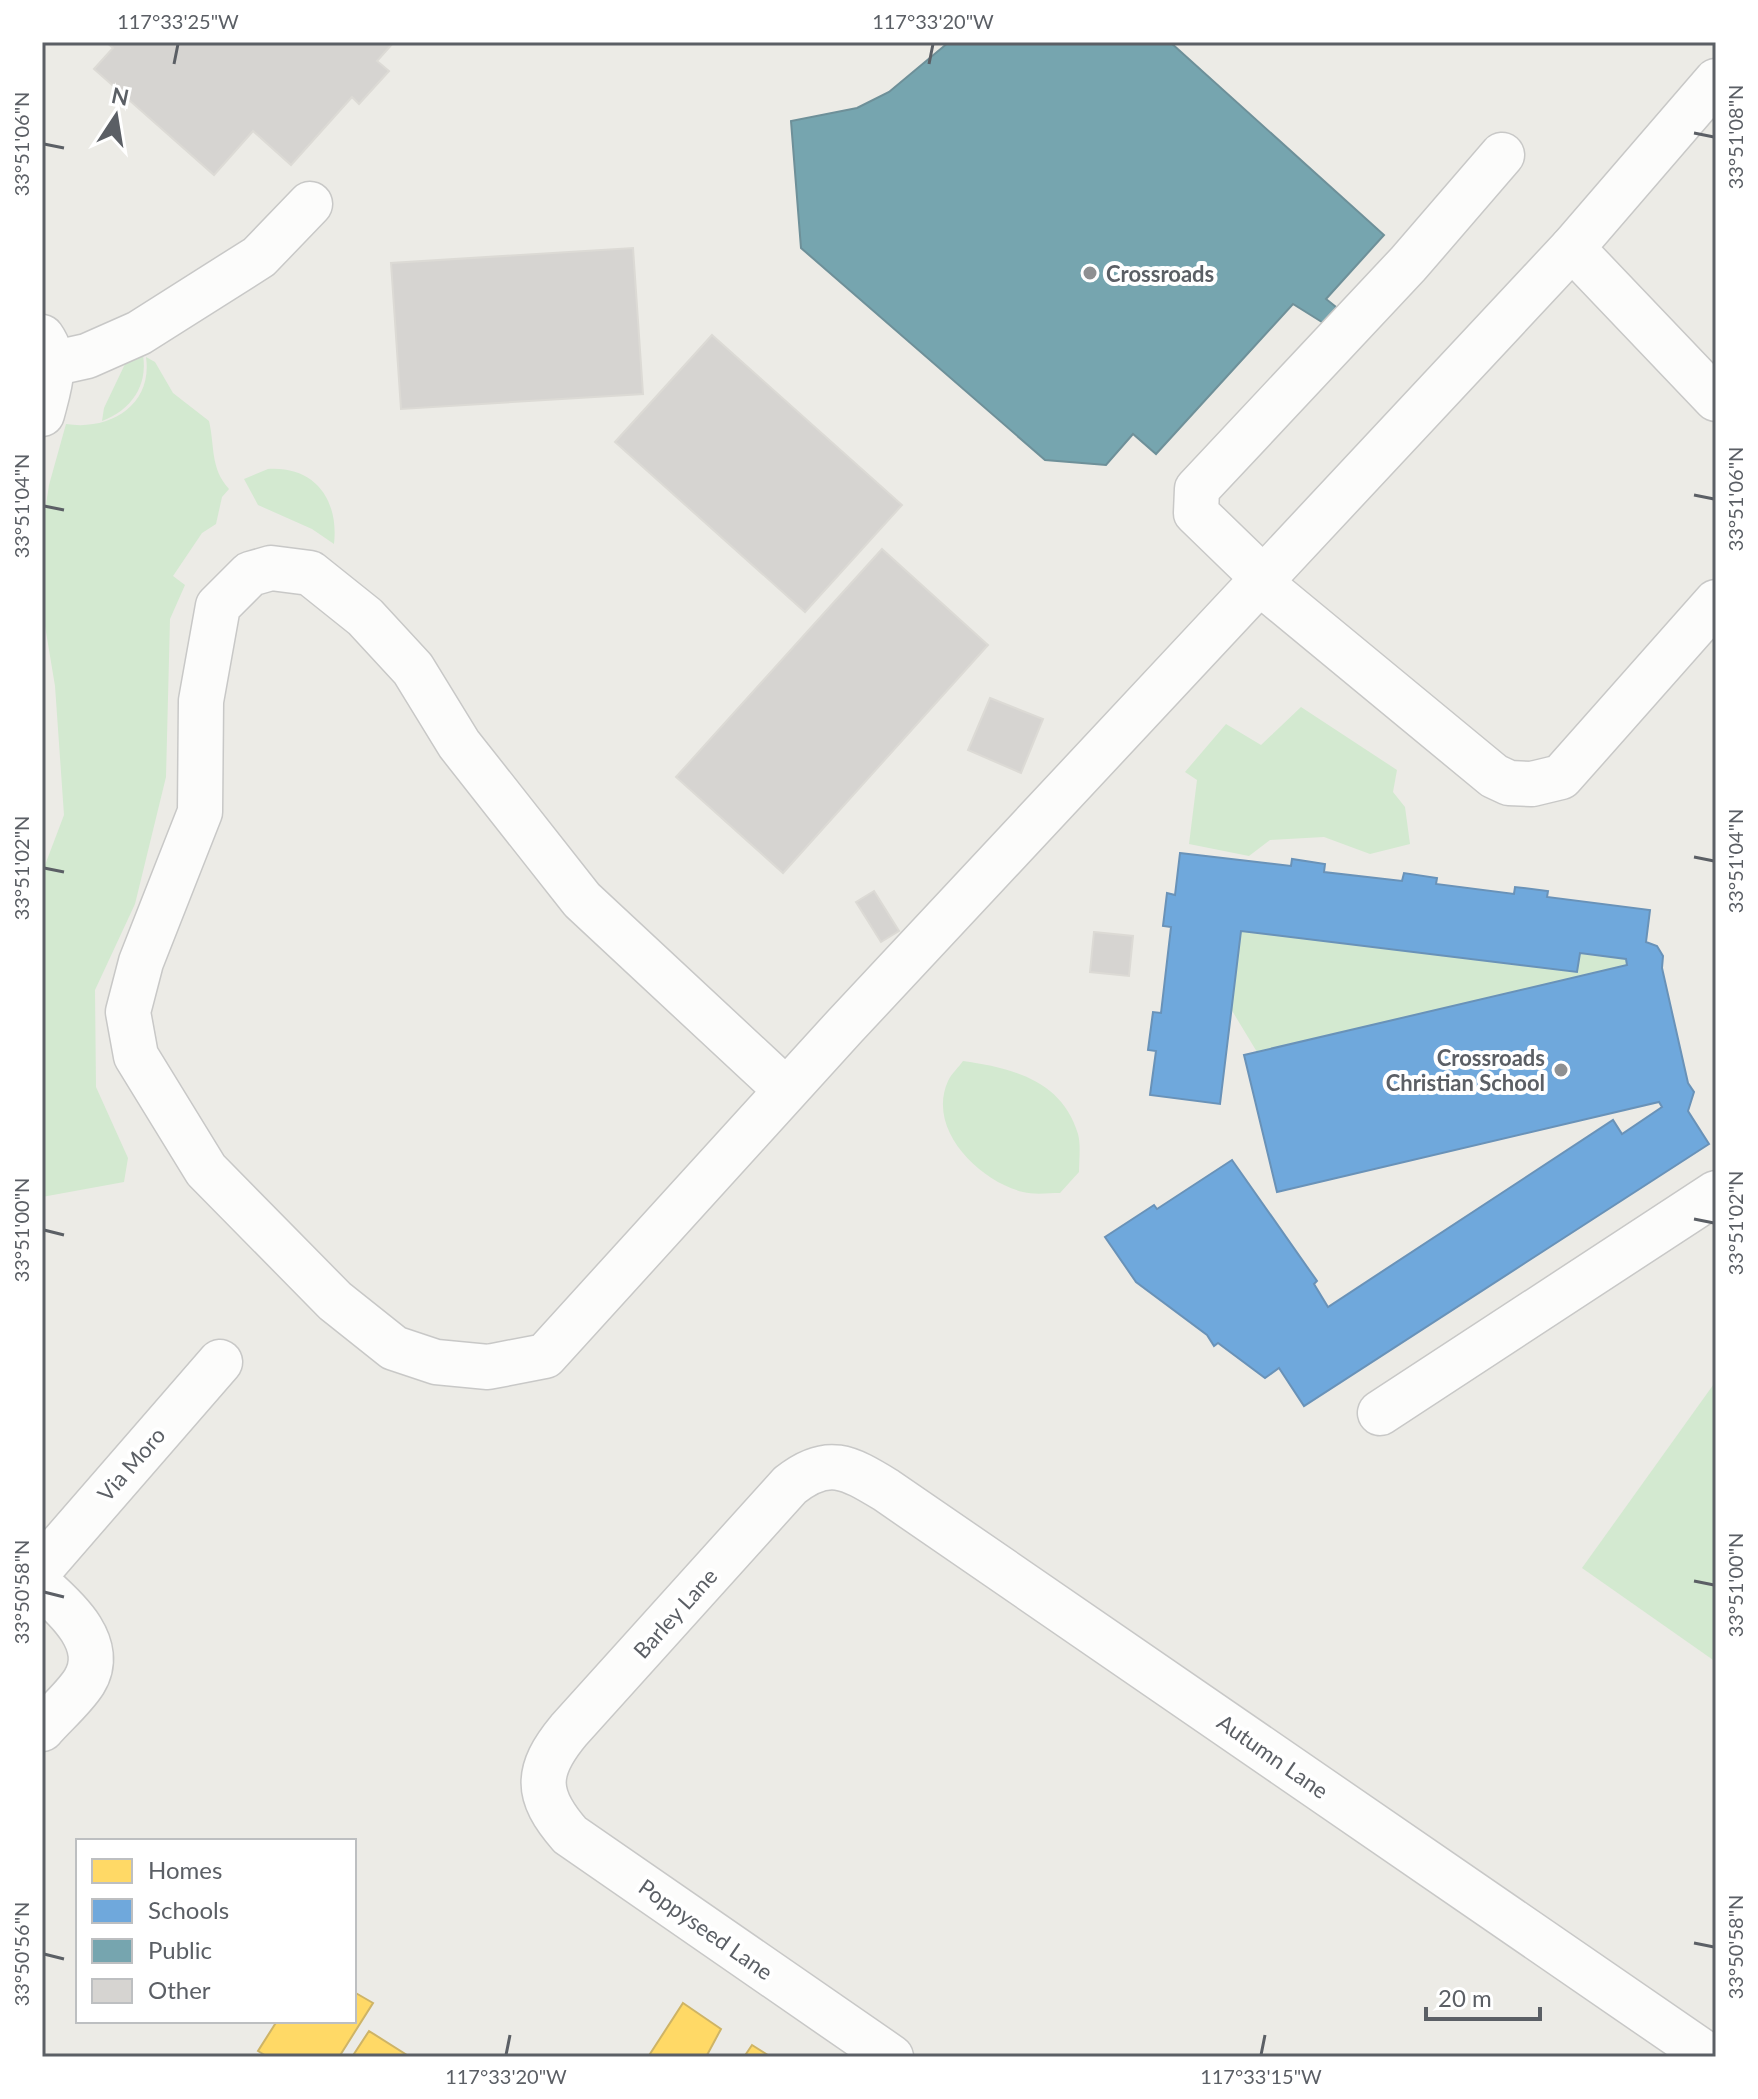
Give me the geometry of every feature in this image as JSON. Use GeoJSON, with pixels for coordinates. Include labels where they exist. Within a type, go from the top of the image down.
{"type":"FeatureCollection","features":[{"type":"Feature","properties":{"kind":"street"},"geometry":{"type":"LineString","coordinates":[[786,1090],[582,900],[459,744],[413,669],[365,617],[310,573],[271,568],[250,574],[218,606],[201,701],[200,812],[168,897],[147,941],[128,1012],[136,1056],[206,1170],[335,1301],[394,1348],[436,1362],[488,1367],[545,1356],[786,1090],[1572,248],[1716,81]]}},
{"type":"Feature","properties":{"kind":"street"},"geometry":{"type":"LineString","coordinates":[[1502,155],[1408,264],[1197,489],[1196,513],[1261,580],[1447,739],[1494,776],[1509,783],[1532,784],[1561,777],[1716,602]]}},
{"type":"Feature","properties":{"kind":"street"},"geometry":{"type":"LineString","coordinates":[[42,414],[47,350],[87,356],[139,333],[259,257],[310,204]]}},
{"type":"Feature","properties":{"kind":"street"},"geometry":{"type":"LineString","coordinates":[[1572,248],[1716,399]]}},
{"type":"Feature","properties":{"kind":"street"},"geometry":{"type":"LineString","coordinates":[[1380,1413],[1716,1193]]}},
{"type":"Feature","properties":{"kind":"street","name":"Via Moro"},"geometry":{"type":"LineString","coordinates":[[42,1567],[220,1362]]}},
{"type":"Feature","properties":{"kind":"street","name":"Barley Lane"},"geometry":{"type":"LineString","coordinates":[[541,1783],[549,1754],[569,1730],[790,1485],[809,1470],[830,1465]]}},
{"type":"Feature","properties":{"kind":"street","name":"Autumn Lane"},"geometry":{"type":"LineString","coordinates":[[830,1465],[858,1473],[886,1490],[1710,2057]]}},
{"type":"Feature","properties":{"kind":"street"},"geometry":{"type":"LineString","coordinates":[[42,1587],[75,1616],[90,1649],[86,1680],[42,1729]]}},
{"type":"Feature","properties":{"kind":"street","name":"Poppyseed Lane"},"geometry":{"type":"LineString","coordinates":[[541,1783],[550,1812],[570,1835],[891,2057]]}},
{"type":"Feature","properties":{"kind":"green space"},"geometry":{"type":"Polygon","coordinates":[[[143,355],[143,377],[135,396],[121,410],[102,421],[104,408],[128,359],[143,355]]]}},
{"type":"Feature","properties":{"kind":"green space"},"geometry":{"type":"Polygon","coordinates":[[[146,357],[155,362],[173,393],[209,421],[216,465],[229,489],[222,497],[216,524],[202,533],[173,576],[185,585],[170,619],[166,777],[135,904],[95,990],[96,1087],[128,1158],[124,1182],[42,1197],[42,873],[64,815],[55,686],[42,608],[42,530],[49,485],[66,424],[98,423],[125,412],[142,389],[146,357]]]}},
{"type":"Feature","properties":{"kind":"green space"},"geometry":{"type":"Polygon","coordinates":[[[268,469],[299,473],[320,489],[332,513],[334,544],[312,529],[258,505],[244,479],[268,469]]]}},
{"type":"Feature","properties":{"kind":"green space"},"geometry":{"type":"Polygon","coordinates":[[[1301,707],[1397,770],[1393,792],[1405,807],[1410,844],[1370,854],[1324,837],[1270,840],[1249,856],[1189,844],[1197,780],[1185,772],[1226,724],[1261,745],[1301,707]]]}},
{"type":"Feature","properties":{"kind":"green space"},"geometry":{"type":"Polygon","coordinates":[[[1241,931],[1577,972],[1580,953],[1626,959],[1627,965],[1257,1052],[1231,1009],[1241,931]]]}},
{"type":"Feature","properties":{"kind":"green space"},"geometry":{"type":"Polygon","coordinates":[[[963,1061],[1017,1073],[1048,1089],[1060,1101],[1078,1134],[1080,1148],[1079,1172],[1060,1193],[1027,1193],[1007,1186],[990,1177],[961,1151],[944,1117],[943,1099],[949,1078],[963,1061]]]}},
{"type":"Feature","properties":{"kind":"green space"},"geometry":{"type":"Polygon","coordinates":[[[1716,1381],[1716,1662],[1582,1568],[1716,1381]]]}},
{"type":"Feature","properties":{"kind":"building: Homes"},"geometry":{"type":"Polygon","coordinates":[[[356,1993],[373,2003],[339,2057],[268,2057],[258,2051],[276,2023],[356,2023],[356,1993]]]}},
{"type":"Feature","properties":{"kind":"building: Homes"},"geometry":{"type":"Polygon","coordinates":[[[683,2003],[721,2029],[706,2057],[648,2057],[683,2003]]]}},
{"type":"Feature","properties":{"kind":"building: Homes"},"geometry":{"type":"Polygon","coordinates":[[[369,2031],[410,2057],[352,2057],[369,2031]]]}},
{"type":"Feature","properties":{"kind":"building: Homes"},"geometry":{"type":"Polygon","coordinates":[[[752,2045],[771,2057],[744,2057],[752,2045]]]}},
{"type":"Feature","properties":{"kind":"building: Schools"},"geometry":{"type":"Polygon","coordinates":[[[1180,853],[1291,866],[1292,859],[1325,864],[1324,872],[1402,881],[1404,873],[1437,878],[1436,884],[1514,894],[1515,887],[1548,891],[1547,897],[1650,910],[1646,942],[1657,946],[1663,956],[1662,968],[1688,1083],[1694,1092],[1688,1111],[1709,1144],[1304,1406],[1279,1368],[1265,1378],[1218,1343],[1214,1346],[1207,1335],[1136,1282],[1105,1237],[1154,1205],[1157,1209],[1232,1160],[1317,1281],[1314,1284],[1328,1307],[1613,1120],[1622,1134],[1662,1107],[1659,1102],[1277,1192],[1244,1055],[1627,965],[1626,959],[1580,953],[1577,972],[1241,931],[1220,1104],[1150,1095],[1156,1051],[1148,1050],[1153,1012],[1161,1013],[1171,927],[1163,926],[1167,893],[1175,895],[1180,853]]]}},
{"type":"Feature","properties":{"kind":"building: Public","name":"Crossroads"},"geometry":{"type":"Polygon","coordinates":[[[949,42],[1170,42],[1384,235],[1326,299],[1336,307],[1325,324],[1293,304],[1156,454],[1133,434],[1106,465],[1045,460],[801,248],[791,121],[857,108],[889,92],[949,42]]]}},
{"type":"Feature","properties":{"kind":"building: Other"},"geometry":{"type":"Polygon","coordinates":[[[106,42],[394,42],[377,61],[389,71],[359,104],[352,97],[291,165],[253,131],[214,175],[94,69],[113,48],[106,42]]]}},
{"type":"Feature","properties":{"kind":"building: Other"},"geometry":{"type":"Polygon","coordinates":[[[633,248],[643,394],[401,409],[391,263],[633,248]]]}},
{"type":"Feature","properties":{"kind":"building: Other"},"geometry":{"type":"Polygon","coordinates":[[[712,335],[902,505],[805,612],[615,442],[712,335]]]}},
{"type":"Feature","properties":{"kind":"building: Other"},"geometry":{"type":"Polygon","coordinates":[[[882,549],[988,645],[783,873],[676,777],[882,549]]]}},
{"type":"Feature","properties":{"kind":"building: Other"},"geometry":{"type":"Polygon","coordinates":[[[990,698],[1043,719],[1021,773],[968,750],[990,698]]]}},
{"type":"Feature","properties":{"kind":"building: Other"},"geometry":{"type":"Polygon","coordinates":[[[874,891],[899,931],[881,942],[856,902],[874,891]]]}},
{"type":"Feature","properties":{"kind":"building: Other"},"geometry":{"type":"Polygon","coordinates":[[[1094,932],[1133,936],[1129,976],[1090,972],[1094,932]]]}},
{"type":"Feature","properties":{"kind":"place","name":"Crossroads"},"geometry":{"type":"Point","coordinates":[1090,273]}},
{"type":"Feature","properties":{"kind":"place","name":"Crossroads Christian School"},"geometry":{"type":"Point","coordinates":[1561,1070]}}]}
